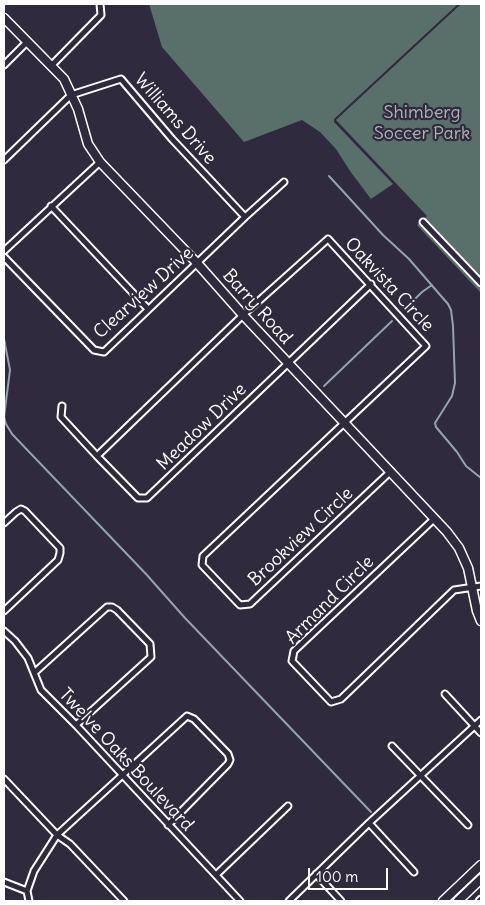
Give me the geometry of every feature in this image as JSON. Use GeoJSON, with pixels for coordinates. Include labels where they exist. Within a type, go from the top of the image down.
{"type":"FeatureCollection","features":[{"type":"Feature","properties":{"kind":"street"},"geometry":{"type":"LineString","coordinates":[[50,66],[101,15],[100,4]]}},
{"type":"Feature","properties":{"kind":"street","name":"Barry Road"},"geometry":{"type":"LineString","coordinates":[[4,18],[64,79],[78,109],[88,144],[100,162],[435,518],[459,548],[468,568],[477,611],[481,620]]}},
{"type":"Feature","properties":{"kind":"street"},"geometry":{"type":"LineString","coordinates":[[4,65],[27,42]]}},
{"type":"Feature","properties":{"kind":"street","name":"Williams Drive"},"geometry":{"type":"LineString","coordinates":[[70,95],[122,79],[172,139],[245,217]]}},
{"type":"Feature","properties":{"kind":"street"},"geometry":{"type":"LineString","coordinates":[[4,160],[70,95]]}},
{"type":"Feature","properties":{"kind":"street"},"geometry":{"type":"LineString","coordinates":[[4,251],[100,162]]}},
{"type":"Feature","properties":{"kind":"street","name":"Clearview Drive"},"geometry":{"type":"LineString","coordinates":[[4,257],[94,350],[104,352],[284,182]]}},
{"type":"Feature","properties":{"kind":"street"},"geometry":{"type":"LineString","coordinates":[[51,206],[148,309]]}},
{"type":"Feature","properties":{"kind":"street"},"geometry":{"type":"LineString","coordinates":[[423,222],[481,283]]}},
{"type":"Feature","properties":{"kind":"street","name":"Oakvista Circle"},"geometry":{"type":"LineString","coordinates":[[97,456],[243,315],[328,239],[426,346],[344,422]]}},
{"type":"Feature","properties":{"kind":"street","name":"Meadow Drive"},"geometry":{"type":"LineString","coordinates":[[62,406],[61,417],[97,456],[138,498],[147,498],[371,284]]}},
{"type":"Feature","properties":{"kind":"street","name":"Brookview Circle"},"geometry":{"type":"LineString","coordinates":[[344,422],[204,556],[202,565],[240,605],[250,604],[391,471]]}},
{"type":"Feature","properties":{"kind":"street"},"geometry":{"type":"LineString","coordinates":[[4,523],[21,509],[60,548],[58,560],[4,611]]}},
{"type":"Feature","properties":{"kind":"street","name":"Armand Circle"},"geometry":{"type":"LineString","coordinates":[[435,518],[294,651],[292,660],[331,702],[340,699],[454,590],[472,588]]}},
{"type":"Feature","properties":{"kind":"street"},"geometry":{"type":"LineString","coordinates":[[472,588],[481,586]]}},
{"type":"Feature","properties":{"kind":"street"},"geometry":{"type":"LineString","coordinates":[[34,672],[107,607],[112,606],[117,610],[150,644],[150,657],[76,725]]}},
{"type":"Feature","properties":{"kind":"street","name":"Twelve Oaks Boulevard"},"geometry":{"type":"LineString","coordinates":[[4,631],[15,641],[28,658],[41,690],[240,901]]}},
{"type":"Feature","properties":{"kind":"street"},"geometry":{"type":"LineString","coordinates":[[445,694],[481,733]]}},
{"type":"Feature","properties":{"kind":"street"},"geometry":{"type":"LineString","coordinates":[[28,901],[27,891],[34,872],[57,835],[187,716],[194,719],[228,754],[230,760],[168,825]]}},
{"type":"Feature","properties":{"kind":"street"},"geometry":{"type":"LineString","coordinates":[[289,901],[369,823],[481,720]]}},
{"type":"Feature","properties":{"kind":"street"},"geometry":{"type":"LineString","coordinates":[[392,746],[468,825]]}},
{"type":"Feature","properties":{"kind":"street"},"geometry":{"type":"LineString","coordinates":[[4,779],[124,901]]}},
{"type":"Feature","properties":{"kind":"street"},"geometry":{"type":"LineString","coordinates":[[216,875],[288,806]]}},
{"type":"Feature","properties":{"kind":"street"},"geometry":{"type":"LineString","coordinates":[[369,823],[414,872]]}},
{"type":"Feature","properties":{"kind":"street"},"geometry":{"type":"LineString","coordinates":[[443,901],[481,865]]}},
{"type":"Feature","properties":{"kind":"street"},"geometry":{"type":"LineString","coordinates":[[316,874],[341,901]]}},
{"type":"Feature","properties":{"kind":"street"},"geometry":{"type":"LineString","coordinates":[[458,901],[481,879]]}},
{"type":"Feature","properties":{"kind":"street"},"geometry":{"type":"LineString","coordinates":[[4,882],[27,891]]}},
{"type":"Feature","properties":{"kind":"green space"},"geometry":{"type":"Polygon","coordinates":[[[149,4],[458,4],[334,119],[334,122],[393,184],[371,199],[336,149],[320,132],[302,120],[244,142],[162,47],[149,4]]]}},
{"type":"Feature","properties":{"kind":"green space","name":"Shimberg Soccer Park"},"geometry":{"type":"Polygon","coordinates":[[[461,4],[481,4],[481,293],[417,225],[427,216],[336,120],[461,4]]]}},
{"type":"Feature","properties":{"kind":"waterway"},"geometry":{"type":"LineString","coordinates":[[329,176],[383,235],[409,259],[448,304],[451,310],[453,326],[455,383],[452,396],[435,423],[436,427],[466,466],[481,478]]}},
{"type":"Feature","properties":{"kind":"waterway"},"geometry":{"type":"LineString","coordinates":[[406,308],[432,285]]}},
{"type":"Feature","properties":{"kind":"waterway"},"geometry":{"type":"LineString","coordinates":[[324,386],[392,321]]}},
{"type":"Feature","properties":{"kind":"waterway"},"geometry":{"type":"LineString","coordinates":[[4,339],[10,370],[4,417],[12,434],[371,812]]}}]}
